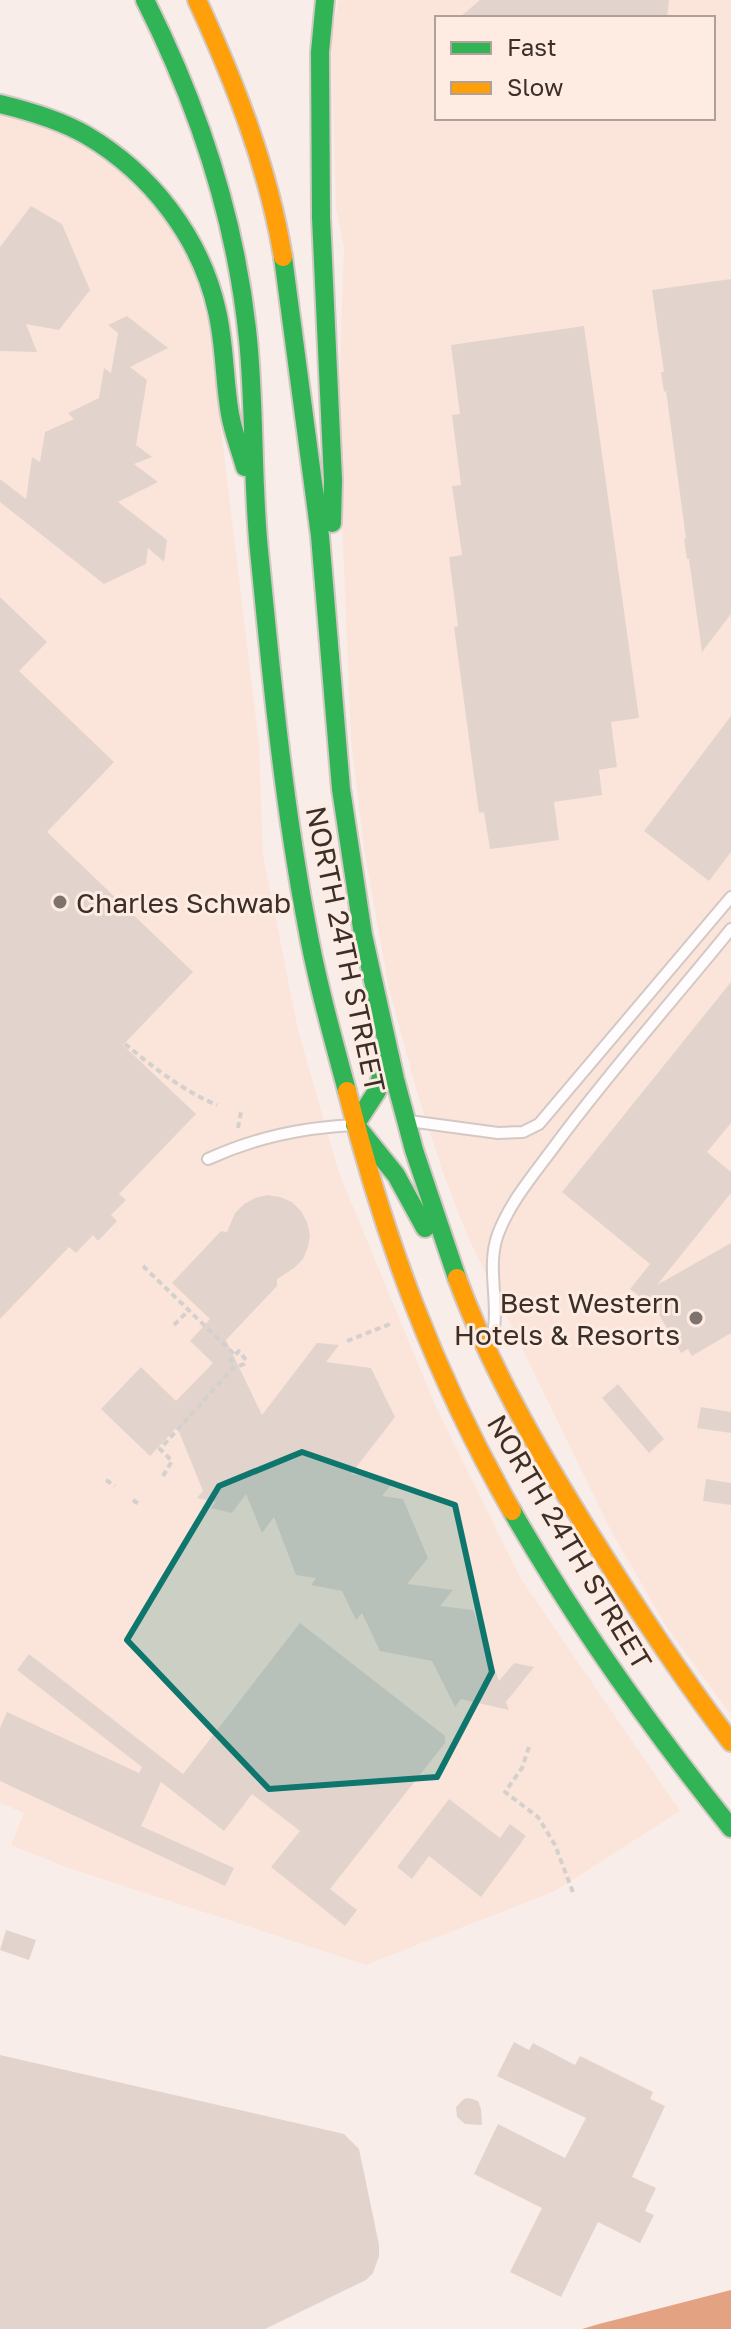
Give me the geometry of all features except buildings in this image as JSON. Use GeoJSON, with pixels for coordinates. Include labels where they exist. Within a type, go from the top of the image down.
{"type":"FeatureCollection","features":[{"type":"Feature","properties":{"kind":"main road","name":"NORTH 24TH STREET"},"geometry":{"type":"LineString","coordinates":[[145,0],[189,99],[229,223],[247,340],[256,505],[284,784],[296,866],[307,926],[355,1125],[391,1247],[438,1365],[497,1483],[571,1609],[604,1658],[685,1772],[731,1828]]}},
{"type":"Feature","properties":{"kind":"main road","name":"NORTH 24TH STREET"},"geometry":{"type":"LineString","coordinates":[[197,0],[238,97],[259,156],[276,220],[301,387],[326,599],[334,718],[357,893],[375,993],[407,1121],[432,1204],[460,1287],[528,1428],[572,1505],[668,1657],[731,1742]]}},
{"type":"Feature","properties":{"kind":"main road"},"geometry":{"type":"LineString","coordinates":[[325,0],[320,52],[321,217],[333,480],[331,563],[326,599]]}},
{"type":"Feature","properties":{"kind":"main road"},"geometry":{"type":"LineString","coordinates":[[0,104],[35,114],[85,135],[148,184],[179,223],[208,278],[217,311],[231,418],[256,505]]}},
{"type":"Feature","properties":{"kind":"main road"},"geometry":{"type":"LineString","coordinates":[[389,1049],[377,1091],[355,1125],[384,1156],[404,1185],[452,1288],[473,1317]]}},
{"type":"Feature","properties":{"kind":"lane"},"geometry":{"type":"LineString","coordinates":[[407,1121],[498,1133],[523,1132],[539,1124],[731,897]]}},
{"type":"Feature","properties":{"kind":"lane"},"geometry":{"type":"LineString","coordinates":[[489,1352],[495,1330],[492,1264],[495,1243],[511,1208],[569,1126],[731,929]]}},
{"type":"Feature","properties":{"kind":"lane"},"geometry":{"type":"LineString","coordinates":[[208,1159],[237,1146],[280,1134],[311,1127],[355,1125]]}},
{"type":"Feature","properties":{"kind":"path"},"geometry":{"type":"LineString","coordinates":[[125,1044],[196,1096],[217,1105]]}},
{"type":"Feature","properties":{"kind":"path"},"geometry":{"type":"LineString","coordinates":[[233,1110],[240,1119]]}},
{"type":"Feature","properties":{"kind":"path"},"geometry":{"type":"LineString","coordinates":[[238,1128],[241,1112]]}},
{"type":"Feature","properties":{"kind":"path"},"geometry":{"type":"LineString","coordinates":[[143,1266],[234,1354]]}},
{"type":"Feature","properties":{"kind":"path"},"geometry":{"type":"LineString","coordinates":[[174,1325],[189,1310]]}},
{"type":"Feature","properties":{"kind":"path"},"geometry":{"type":"LineString","coordinates":[[347,1341],[390,1324]]}},
{"type":"Feature","properties":{"kind":"path"},"geometry":{"type":"LineString","coordinates":[[163,1476],[172,1461],[160,1449],[233,1368],[244,1364],[246,1360],[239,1351],[231,1359],[233,1368]]}},
{"type":"Feature","properties":{"kind":"path"},"geometry":{"type":"LineString","coordinates":[[106,1480],[115,1486]]}},
{"type":"Feature","properties":{"kind":"path"},"geometry":{"type":"LineString","coordinates":[[133,1500],[140,1505]]}},
{"type":"Feature","properties":{"kind":"path"},"geometry":{"type":"LineString","coordinates":[[529,1747],[522,1768],[505,1792],[538,1817],[555,1845],[574,1895]]}},
{"type":"Feature","properties":{"kind":"highlighted area"},"geometry":{"type":"Polygon","coordinates":[[[302,1452],[455,1505],[492,1672],[437,1777],[269,1789],[127,1640],[219,1486],[302,1452]]]}},
{"type":"Feature","properties":{"kind":"shaded area"},"geometry":{"type":"Polygon","coordinates":[[[339,0],[731,0],[731,1715],[666,1626],[611,1531],[468,1237],[418,1095],[389,989],[364,848],[351,739],[338,422],[344,247],[336,209],[331,38],[339,0]]]}},
{"type":"Feature","properties":{"kind":"shaded area"},"geometry":{"type":"Polygon","coordinates":[[[0,112],[68,137],[118,170],[163,217],[193,270],[208,321],[259,745],[263,855],[298,1030],[339,1173],[436,1407],[521,1579],[680,1811],[555,1891],[366,1965],[69,1868],[11,1845],[24,1813],[0,1803],[0,112]]]}},
{"type":"Feature","properties":{"kind":"shaded area"},"geometry":{"type":"Polygon","coordinates":[[[731,2290],[731,2329],[582,2329],[599,2324],[731,2290]]]}},
{"type":"Feature","properties":{"kind":"traffic: fast"},"geometry":{"type":"LineString","coordinates":[[145,0],[198,123],[234,250],[248,339],[257,524],[284,782],[310,942],[347,1091]]}},
{"type":"Feature","properties":{"kind":"traffic: fast"},"geometry":{"type":"LineString","coordinates":[[325,0],[320,52],[321,217],[333,480],[332,523]]}},
{"type":"Feature","properties":{"kind":"traffic: fast"},"geometry":{"type":"LineString","coordinates":[[0,104],[66,125],[110,150],[152,188],[186,233],[199,258],[217,311],[230,414],[245,467]]}},
{"type":"Feature","properties":{"kind":"traffic: fast"},"geometry":{"type":"LineString","coordinates":[[283,257],[320,536],[341,789],[363,935],[414,1150],[457,1278]]}},
{"type":"Feature","properties":{"kind":"traffic: fast"},"geometry":{"type":"LineString","coordinates":[[355,1125],[377,1091],[387,1054]]}},
{"type":"Feature","properties":{"kind":"traffic: fast"},"geometry":{"type":"LineString","coordinates":[[358,1128],[396,1175],[425,1228]]}},
{"type":"Feature","properties":{"kind":"traffic: fast"},"geometry":{"type":"LineString","coordinates":[[512,1511],[615,1674],[731,1828]]}},
{"type":"Feature","properties":{"kind":"traffic: slow"},"geometry":{"type":"LineString","coordinates":[[197,0],[249,126],[269,191],[283,257]]}},
{"type":"Feature","properties":{"kind":"traffic: slow"},"geometry":{"type":"LineString","coordinates":[[347,1091],[378,1201],[415,1307],[459,1410],[512,1511]]}},
{"type":"Feature","properties":{"kind":"traffic: slow"},"geometry":{"type":"LineString","coordinates":[[457,1278],[499,1374],[549,1466],[655,1636],[731,1742]]}},
{"type":"Feature","properties":{"kind":"place","name":"Charles Schwab"},"geometry":{"type":"Point","coordinates":[60,902]}},
{"type":"Feature","properties":{"kind":"place","name":"Best Western Hotels & Resorts"},"geometry":{"type":"Point","coordinates":[696,1318]}}]}
